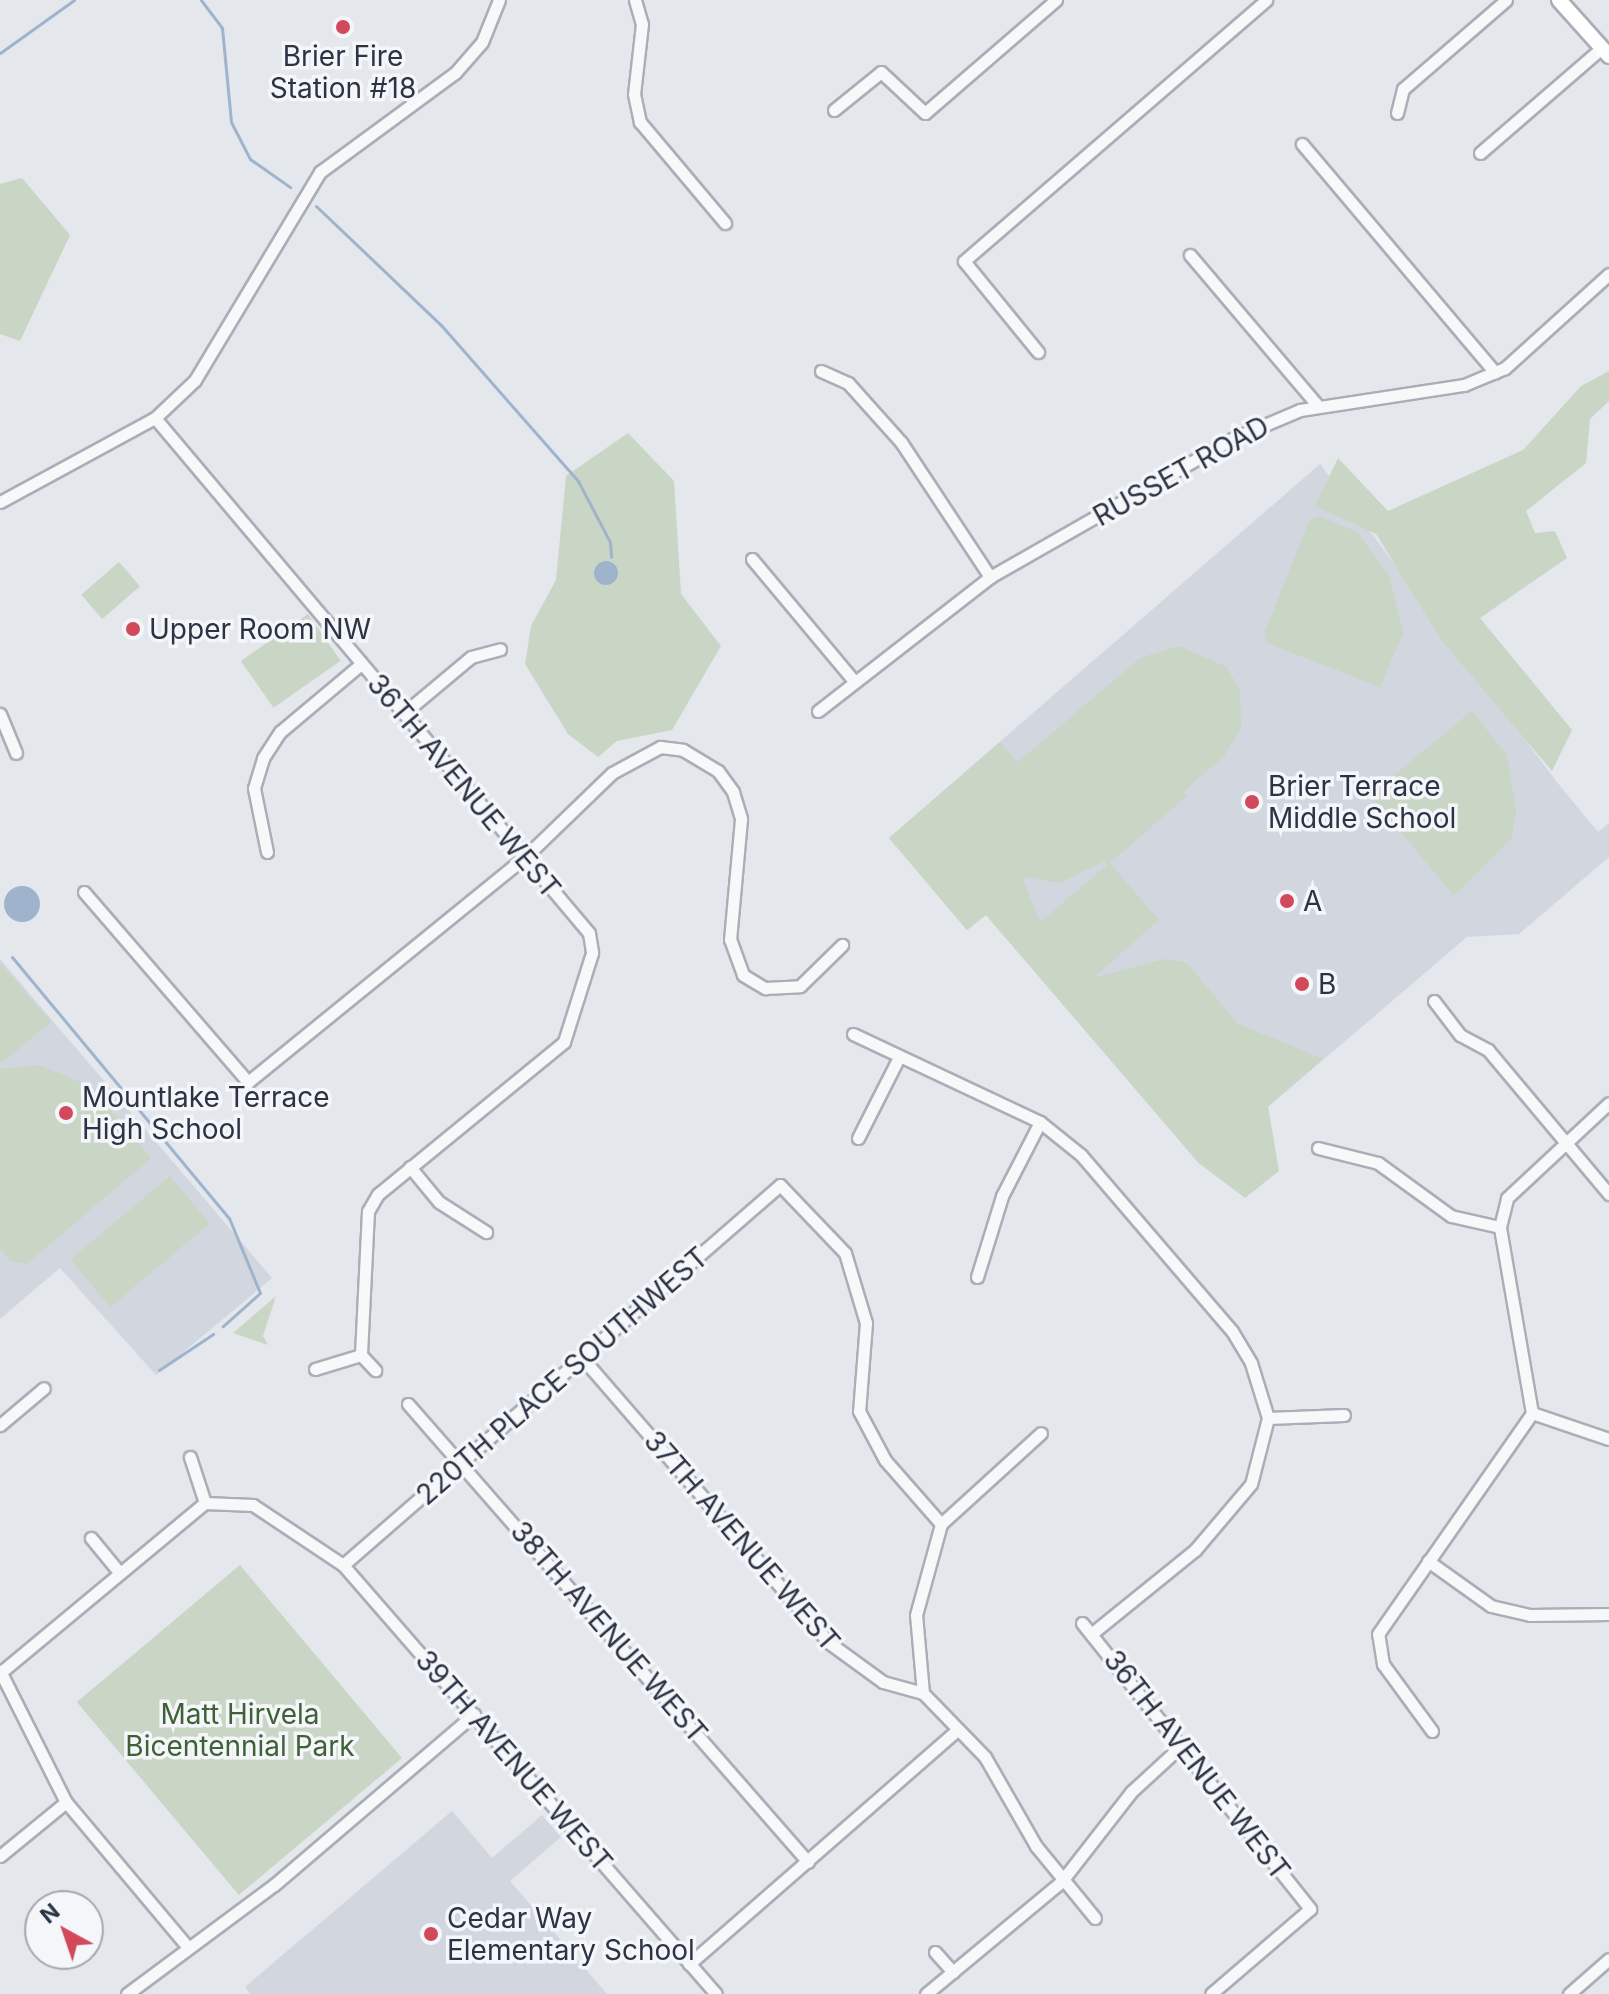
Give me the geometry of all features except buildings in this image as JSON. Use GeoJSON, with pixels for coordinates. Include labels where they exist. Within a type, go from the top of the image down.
{"type":"FeatureCollection","features":[{"type":"Feature","properties":{"kind":"main road"},"geometry":{"type":"LineString","coordinates":[[1559,0],[1606,52]]}},
{"type":"Feature","properties":{"kind":"street"},"geometry":{"type":"LineString","coordinates":[[0,502],[155,418],[195,380],[320,172],[455,73],[482,42],[499,0]]}},
{"type":"Feature","properties":{"kind":"street"},"geometry":{"type":"LineString","coordinates":[[635,0],[642,24],[634,94],[640,122],[725,223]]}},
{"type":"Feature","properties":{"kind":"street"},"geometry":{"type":"LineString","coordinates":[[834,110],[881,72],[925,113],[1056,0]]}},
{"type":"Feature","properties":{"kind":"street"},"geometry":{"type":"LineString","coordinates":[[1038,352],[964,261],[1266,0]]}},
{"type":"Feature","properties":{"kind":"street"},"geometry":{"type":"LineString","coordinates":[[1397,113],[1403,89],[1506,0]]}},
{"type":"Feature","properties":{"kind":"street"},"geometry":{"type":"LineString","coordinates":[[1480,153],[1606,52]]}},
{"type":"Feature","properties":{"kind":"street"},"geometry":{"type":"LineString","coordinates":[[1302,144],[1495,372]]}},
{"type":"Feature","properties":{"kind":"street"},"geometry":{"type":"LineString","coordinates":[[1190,255],[1318,406]]}},
{"type":"Feature","properties":{"kind":"street","name":"RUSSET ROAD"},"geometry":{"type":"LineString","coordinates":[[818,711],[990,577],[1267,421],[1318,406],[1398,398],[1495,372],[1546,337],[1609,274]]}},
{"type":"Feature","properties":{"kind":"street"},"geometry":{"type":"LineString","coordinates":[[821,371],[848,383],[901,442],[990,577]]}},
{"type":"Feature","properties":{"kind":"street","name":"36TH AVENUE WEST"},"geometry":{"type":"LineString","coordinates":[[155,418],[589,933],[592,953],[564,1042],[410,1167]]}},
{"type":"Feature","properties":{"kind":"street"},"geometry":{"type":"LineString","coordinates":[[752,559],[855,682]]}},
{"type":"Feature","properties":{"kind":"street"},"geometry":{"type":"LineString","coordinates":[[404,713],[471,657],[500,649]]}},
{"type":"Feature","properties":{"kind":"street"},"geometry":{"type":"LineString","coordinates":[[267,852],[254,788],[263,758],[280,732],[361,664]]}},
{"type":"Feature","properties":{"kind":"street"},"geometry":{"type":"LineString","coordinates":[[0,714],[16,753]]}},
{"type":"Feature","properties":{"kind":"street"},"geometry":{"type":"LineString","coordinates":[[84,892],[248,1082],[524,858],[634,756],[660,747],[683,750],[718,771],[741,819],[730,939],[743,975],[765,988],[800,986],[842,945]]}},
{"type":"Feature","properties":{"kind":"street"},"geometry":{"type":"LineString","coordinates":[[1434,1001],[1566,1138],[1609,1194]]}},
{"type":"Feature","properties":{"kind":"street"},"geometry":{"type":"LineString","coordinates":[[853,1034],[898,1059],[1040,1122],[1081,1155],[1232,1331],[1268,1418],[1251,1484],[1225,1522],[1095,1631]]}},
{"type":"Feature","properties":{"kind":"street"},"geometry":{"type":"LineString","coordinates":[[858,1138],[898,1059]]}},
{"type":"Feature","properties":{"kind":"street"},"geometry":{"type":"LineString","coordinates":[[1432,1731],[1378,1648],[1384,1618],[1532,1413],[1500,1227],[1507,1198],[1566,1138],[1609,1103]]}},
{"type":"Feature","properties":{"kind":"street"},"geometry":{"type":"LineString","coordinates":[[977,1277],[1002,1196],[1040,1122]]}},
{"type":"Feature","properties":{"kind":"street"},"geometry":{"type":"LineString","coordinates":[[1318,1148],[1378,1163],[1451,1216],[1500,1227]]}},
{"type":"Feature","properties":{"kind":"street"},"geometry":{"type":"LineString","coordinates":[[375,1370],[361,1355],[368,1211],[410,1167],[439,1202],[486,1232]]}},
{"type":"Feature","properties":{"kind":"street","name":"220TH PLACE SOUTHWEST"},"geometry":{"type":"LineString","coordinates":[[343,1565],[584,1360],[780,1185],[845,1253],[866,1323],[859,1411],[885,1460],[941,1524]]}},
{"type":"Feature","properties":{"kind":"street"},"geometry":{"type":"LineString","coordinates":[[315,1369],[361,1355]]}},
{"type":"Feature","properties":{"kind":"street","name":"37TH AVENUE WEST"},"geometry":{"type":"LineString","coordinates":[[584,1360],[828,1642],[883,1682],[923,1693]]}},
{"type":"Feature","properties":{"kind":"street"},"geometry":{"type":"LineString","coordinates":[[0,1425],[44,1388]]}},
{"type":"Feature","properties":{"kind":"street","name":"38TH AVENUE WEST"},"geometry":{"type":"LineString","coordinates":[[408,1404],[463,1463],[808,1862]]}},
{"type":"Feature","properties":{"kind":"street"},"geometry":{"type":"LineString","coordinates":[[1532,1413],[1609,1439]]}},
{"type":"Feature","properties":{"kind":"street"},"geometry":{"type":"LineString","coordinates":[[1268,1418],[1344,1415]]}},
{"type":"Feature","properties":{"kind":"street"},"geometry":{"type":"LineString","coordinates":[[1041,1433],[941,1524],[916,1615],[923,1693],[955,1732],[999,1772],[1061,1882],[1095,1918]]}},
{"type":"Feature","properties":{"kind":"street"},"geometry":{"type":"LineString","coordinates":[[187,1946],[66,1802],[0,1672],[205,1503],[190,1457]]}},
{"type":"Feature","properties":{"kind":"street","name":"39TH AVENUE WEST"},"geometry":{"type":"LineString","coordinates":[[205,1503],[253,1505],[343,1565],[716,1994]]}},
{"type":"Feature","properties":{"kind":"street"},"geometry":{"type":"LineString","coordinates":[[91,1538],[119,1572]]}},
{"type":"Feature","properties":{"kind":"street"},"geometry":{"type":"LineString","coordinates":[[1428,1561],[1491,1606],[1530,1615],[1609,1614]]}},
{"type":"Feature","properties":{"kind":"street","name":"36TH AVENUE WEST"},"geometry":{"type":"LineString","coordinates":[[1082,1623],[1095,1631],[1310,1909],[1211,1994]]}},
{"type":"Feature","properties":{"kind":"street"},"geometry":{"type":"LineString","coordinates":[[127,1994],[187,1946],[274,1885],[474,1714]]}},
{"type":"Feature","properties":{"kind":"street"},"geometry":{"type":"LineString","coordinates":[[689,1964],[955,1732]]}},
{"type":"Feature","properties":{"kind":"street"},"geometry":{"type":"LineString","coordinates":[[926,1994],[1061,1882],[1147,1774],[1181,1746]]}},
{"type":"Feature","properties":{"kind":"street"},"geometry":{"type":"LineString","coordinates":[[0,1856],[66,1802]]}},
{"type":"Feature","properties":{"kind":"street"},"geometry":{"type":"LineString","coordinates":[[935,1952],[953,1972]]}},
{"type":"Feature","properties":{"kind":"street"},"geometry":{"type":"LineString","coordinates":[[1569,1994],[1609,1959]]}},
{"type":"Feature","properties":{"kind":"shaded area","name":"Brier Terrace Middle School"},"geometry":{"type":"Polygon","coordinates":[[[1320,464],[1556,781],[1598,832],[1609,823],[1609,857],[1519,934],[1467,937],[1200,1165],[986,915],[967,930],[889,838],[1320,464]]]}},
{"type":"Feature","properties":{"kind":"shaded area","name":"Mountlake Terrace High School"},"geometry":{"type":"Polygon","coordinates":[[[0,959],[272,1278],[156,1375],[60,1268],[0,1319],[0,959]]]}},
{"type":"Feature","properties":{"kind":"shaded area","name":"Cedar Way Elementary School"},"geometry":{"type":"Polygon","coordinates":[[[452,1811],[492,1858],[542,1815],[561,1837],[510,1881],[607,1994],[250,1994],[245,1987],[452,1811]]]}},
{"type":"Feature","properties":{"kind":"green space"},"geometry":{"type":"Polygon","coordinates":[[[22,178],[70,235],[20,341],[0,334],[0,184],[22,178]]]}},
{"type":"Feature","properties":{"kind":"green space"},"geometry":{"type":"Polygon","coordinates":[[[1609,371],[1609,401],[1590,419],[1586,463],[1526,511],[1535,533],[1555,531],[1567,558],[1480,618],[1572,730],[1552,771],[1442,641],[1376,534],[1315,506],[1338,458],[1388,511],[1523,450],[1581,386],[1609,371]]]}},
{"type":"Feature","properties":{"kind":"green space"},"geometry":{"type":"Polygon","coordinates":[[[628,433],[674,481],[681,594],[721,646],[672,730],[617,741],[598,757],[568,734],[525,664],[531,626],[556,580],[566,476],[628,433]]]}},
{"type":"Feature","properties":{"kind":"green space"},"geometry":{"type":"Polygon","coordinates":[[[1318,516],[1357,532],[1389,575],[1403,634],[1380,687],[1267,643],[1264,634],[1309,521],[1318,516]]]}},
{"type":"Feature","properties":{"kind":"green space"},"geometry":{"type":"Polygon","coordinates":[[[119,562],[140,586],[102,619],[81,595],[119,562]]]}},
{"type":"Feature","properties":{"kind":"green space"},"geometry":{"type":"Polygon","coordinates":[[[308,614],[341,661],[274,708],[241,661],[308,614]]]}},
{"type":"Feature","properties":{"kind":"green space"},"geometry":{"type":"Polygon","coordinates":[[[1179,646],[1227,667],[1240,691],[1241,728],[1224,756],[1183,792],[1187,796],[1110,863],[1159,920],[1093,978],[1165,959],[1187,963],[1237,1023],[1323,1059],[1268,1106],[1279,1171],[1245,1198],[1200,1164],[986,915],[967,930],[889,838],[1000,742],[1018,762],[1140,658],[1179,646]],[[1105,861],[1060,883],[1022,877],[1040,922],[1107,865],[1105,861]]]}},
{"type":"Feature","properties":{"kind":"green space"},"geometry":{"type":"Polygon","coordinates":[[[1472,711],[1507,755],[1516,810],[1512,838],[1454,896],[1374,800],[1376,790],[1472,711]]]}},
{"type":"Feature","properties":{"kind":"green space"},"geometry":{"type":"Polygon","coordinates":[[[0,963],[51,1022],[0,1064],[0,963]]]}},
{"type":"Feature","properties":{"kind":"green space"},"geometry":{"type":"Polygon","coordinates":[[[39,1065],[90,1086],[151,1158],[27,1264],[11,1262],[0,1249],[0,1069],[39,1065]]]}},
{"type":"Feature","properties":{"kind":"green space"},"geometry":{"type":"Polygon","coordinates":[[[170,1176],[210,1223],[110,1307],[70,1260],[170,1176]]]}},
{"type":"Feature","properties":{"kind":"green space"},"geometry":{"type":"Polygon","coordinates":[[[276,1296],[263,1336],[268,1345],[233,1333],[276,1296]]]}},
{"type":"Feature","properties":{"kind":"green space","name":"Matt Hirvela Bicentennial Park"},"geometry":{"type":"Polygon","coordinates":[[[240,1565],[402,1758],[239,1895],[77,1702],[240,1565]]]}},
{"type":"Feature","properties":{"kind":"water"},"geometry":{"type":"Polygon","coordinates":[[[606,561],[615,564],[618,573],[615,582],[606,585],[597,582],[594,573],[597,564],[606,561]]]}},
{"type":"Feature","properties":{"kind":"water"},"geometry":{"type":"Polygon","coordinates":[[[22,886],[35,891],[40,904],[35,917],[22,922],[9,917],[4,904],[9,891],[22,886]]]}},
{"type":"Feature","properties":{"kind":"waterway"},"geometry":{"type":"LineString","coordinates":[[0,53],[74,0]]}},
{"type":"Feature","properties":{"kind":"waterway"},"geometry":{"type":"LineString","coordinates":[[201,0],[222,28],[231,122],[250,159],[290,187]]}},
{"type":"Feature","properties":{"kind":"waterway"},"geometry":{"type":"LineString","coordinates":[[316,206],[441,325],[578,481],[610,542],[611,557]]}},
{"type":"Feature","properties":{"kind":"waterway"},"geometry":{"type":"LineString","coordinates":[[12,957],[229,1218],[260,1293],[223,1326]]}},
{"type":"Feature","properties":{"kind":"waterway"},"geometry":{"type":"LineString","coordinates":[[159,1370],[213,1334]]}},
{"type":"Feature","properties":{"kind":"place","name":"Brier Fire Station #18"},"geometry":{"type":"Point","coordinates":[343,27]}},
{"type":"Feature","properties":{"kind":"place","name":"Upper Room NW"},"geometry":{"type":"Point","coordinates":[133,629]}},
{"type":"Feature","properties":{"kind":"place","name":"Brier Terrace Middle School"},"geometry":{"type":"Point","coordinates":[1252,802]}},
{"type":"Feature","properties":{"kind":"place","name":"A"},"geometry":{"type":"Point","coordinates":[1287,901]}},
{"type":"Feature","properties":{"kind":"place","name":"B"},"geometry":{"type":"Point","coordinates":[1302,984]}},
{"type":"Feature","properties":{"kind":"place","name":"Mountlake Terrace High School"},"geometry":{"type":"Point","coordinates":[66,1113]}},
{"type":"Feature","properties":{"kind":"place","name":"Cedar Way Elementary School"},"geometry":{"type":"Point","coordinates":[431,1934]}}]}
